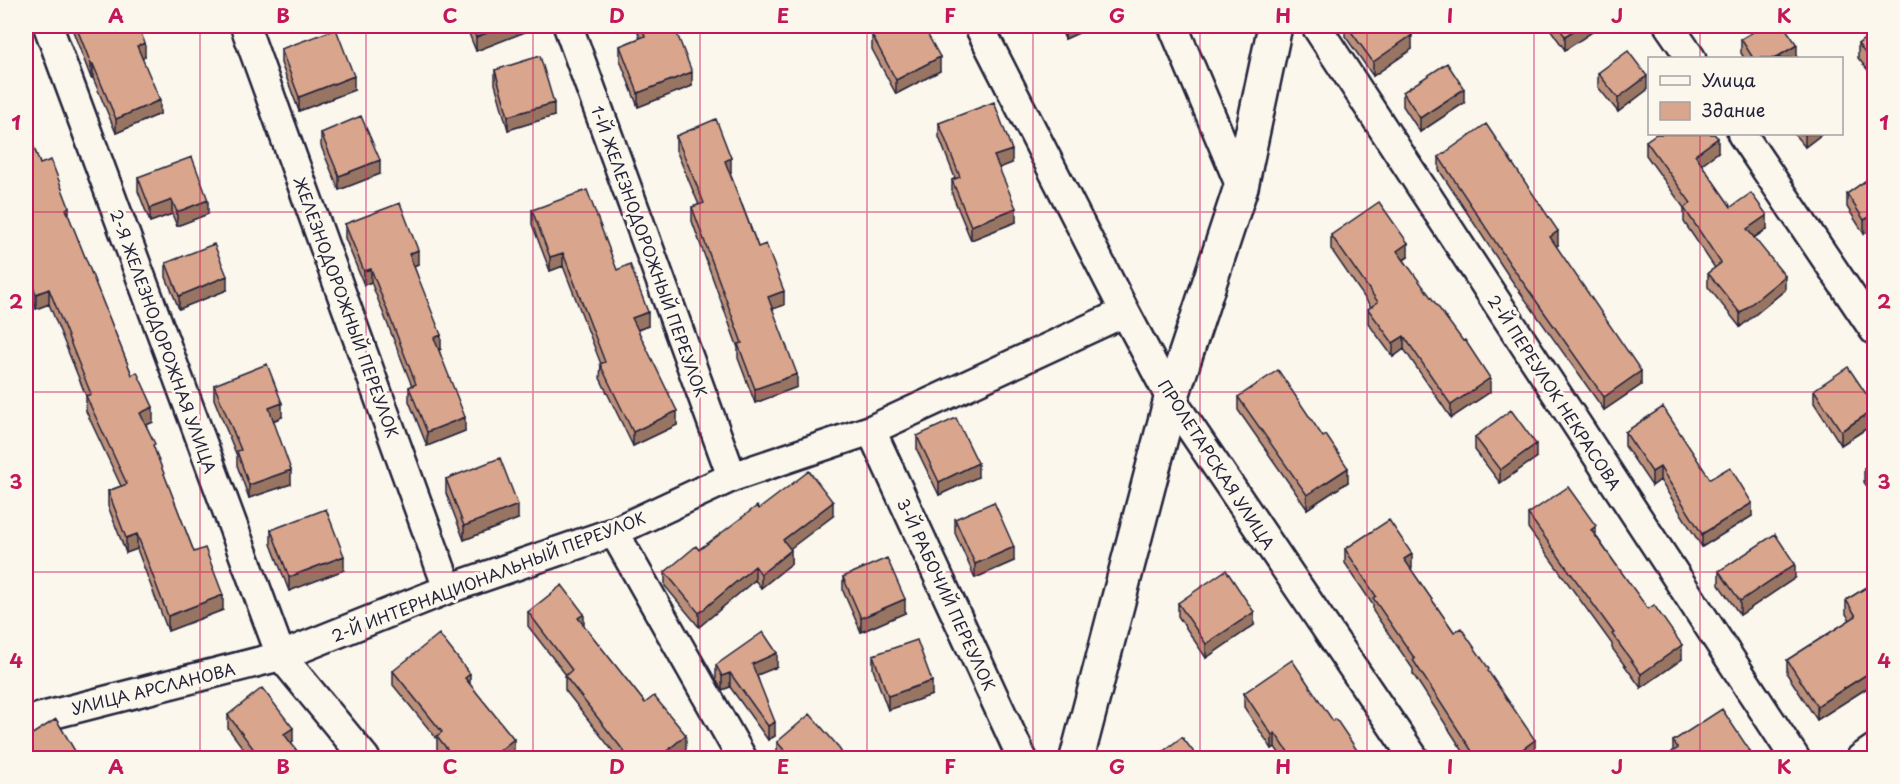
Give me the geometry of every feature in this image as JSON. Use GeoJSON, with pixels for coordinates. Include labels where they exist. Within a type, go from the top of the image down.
{"type":"FeatureCollection","features":[{"type":"Feature","properties":{"kind":"street","name":"2-Я ЖЕЛЕЗНОДОРОЖНАЯ УЛИЦА"},"geometry":{"type":"LineString","coordinates":[[48,26],[281,656],[365,759]]}},
{"type":"Feature","properties":{"kind":"street","name":"ЖЕЛЕЗНОДОРОЖНЫЙ ПЕРЕУЛОК"},"geometry":{"type":"LineString","coordinates":[[245,26],[448,589]]}},
{"type":"Feature","properties":{"kind":"street","name":"1-Й ЖЕЛЕЗНОДОРОЖНЫЙ ПЕРЕУЛОК"},"geometry":{"type":"LineString","coordinates":[[568,26],[732,477]]}},
{"type":"Feature","properties":{"kind":"street","name":"ПРОЛЕТАРСКАЯ УЛИЦА"},"geometry":{"type":"LineString","coordinates":[[979,26],[1171,399],[1414,759]]}},
{"type":"Feature","properties":{"kind":"street"},"geometry":{"type":"LineString","coordinates":[[1173,26],[1241,187]]}},
{"type":"Feature","properties":{"kind":"street"},"geometry":{"type":"LineString","coordinates":[[1077,759],[1171,399],[1241,187],[1275,26]]}},
{"type":"Feature","properties":{"kind":"street","name":"2-Й ПЕРЕУЛОК НЕКРАСОВА"},"geometry":{"type":"LineString","coordinates":[[1316,26],[1795,759]]}},
{"type":"Feature","properties":{"kind":"street"},"geometry":{"type":"LineString","coordinates":[[1669,26],[1690,57]]}},
{"type":"Feature","properties":{"kind":"street"},"geometry":{"type":"LineString","coordinates":[[1743,135],[1875,330]]}},
{"type":"Feature","properties":{"kind":"street","name":"2-Й ИНТЕРНАЦИОНАЛЬНЫЙ ПЕРЕУЛОК"},"geometry":{"type":"LineString","coordinates":[[281,656],[448,589],[614,532],[732,477],[871,430],[1125,312]]}},
{"type":"Feature","properties":{"kind":"street","name":"3-Й РАБОЧИЙ ПЕРЕУЛОК"},"geometry":{"type":"LineString","coordinates":[[871,430],[1022,759]]}},
{"type":"Feature","properties":{"kind":"street"},"geometry":{"type":"LineString","coordinates":[[614,532],[742,759]]}},
{"type":"Feature","properties":{"kind":"street","name":"УЛИЦА АРСЛАНОВА"},"geometry":{"type":"LineString","coordinates":[[26,721],[281,656]]}},
{"type":"Feature","properties":{"kind":"street"},"geometry":{"type":"LineString","coordinates":[[1861,759],[1875,749]]}},
{"type":"Feature","properties":{"kind":"building"},"geometry":{"type":"Polygon","coordinates":[[[76,26],[138,26],[145,43],[137,46],[160,100],[116,119],[76,26]]]}},
{"type":"Feature","properties":{"kind":"building"},"geometry":{"type":"Polygon","coordinates":[[[471,26],[505,26],[476,37],[471,26]]]}},
{"type":"Feature","properties":{"kind":"building"},"geometry":{"type":"Polygon","coordinates":[[[641,26],[674,26],[692,72],[638,93],[620,46],[645,36],[641,26]]]}},
{"type":"Feature","properties":{"kind":"building"},"geometry":{"type":"Polygon","coordinates":[[[875,26],[923,26],[940,57],[896,80],[872,35],[878,32],[875,26]]]}},
{"type":"Feature","properties":{"kind":"building"},"geometry":{"type":"Polygon","coordinates":[[[1347,26],[1406,26],[1412,35],[1373,62],[1347,26]]]}},
{"type":"Feature","properties":{"kind":"building"},"geometry":{"type":"Polygon","coordinates":[[[1557,26],[1581,26],[1565,36],[1557,26]]]}},
{"type":"Feature","properties":{"kind":"building"},"geometry":{"type":"Polygon","coordinates":[[[1763,26],[1784,26],[1797,45],[1777,57],[1752,57],[1741,39],[1763,26]]]}},
{"type":"Feature","properties":{"kind":"building"},"geometry":{"type":"Polygon","coordinates":[[[336,29],[354,76],[299,97],[281,49],[336,29]]]}},
{"type":"Feature","properties":{"kind":"building"},"geometry":{"type":"Polygon","coordinates":[[[1875,31],[1875,66],[1858,44],[1875,31]]]}},
{"type":"Feature","properties":{"kind":"building"},"geometry":{"type":"Polygon","coordinates":[[[1628,51],[1647,76],[1618,98],[1598,73],[1628,51]]]}},
{"type":"Feature","properties":{"kind":"building"},"geometry":{"type":"Polygon","coordinates":[[[540,56],[554,103],[508,116],[495,70],[540,56]]]}},
{"type":"Feature","properties":{"kind":"building"},"geometry":{"type":"Polygon","coordinates":[[[1447,63],[1464,89],[1420,118],[1403,92],[1447,63]]]}},
{"type":"Feature","properties":{"kind":"building"},"geometry":{"type":"Polygon","coordinates":[[[994,102],[1012,150],[994,156],[1016,208],[971,226],[952,180],[960,177],[939,123],[994,102]]]}},
{"type":"Feature","properties":{"kind":"building"},"geometry":{"type":"Polygon","coordinates":[[[361,116],[380,160],[339,176],[321,133],[361,116]]]}},
{"type":"Feature","properties":{"kind":"building"},"geometry":{"type":"Polygon","coordinates":[[[716,119],[731,158],[725,161],[758,247],[766,244],[784,291],[768,297],[797,374],[755,389],[738,344],[742,343],[692,207],[704,203],[676,136],[716,119]]]}},
{"type":"Feature","properties":{"kind":"building"},"geometry":{"type":"Polygon","coordinates":[[[1486,124],[1558,231],[1550,237],[1641,371],[1604,397],[1510,264],[1439,157],[1486,124]]]}},
{"type":"Feature","properties":{"kind":"building"},"geometry":{"type":"Polygon","coordinates":[[[26,126],[40,164],[51,160],[69,207],[66,209],[132,375],[137,372],[153,407],[140,413],[155,444],[153,445],[194,552],[205,548],[223,595],[168,616],[137,534],[126,538],[108,491],[127,484],[86,396],[91,394],[49,289],[36,294],[26,266],[26,126]]]}},
{"type":"Feature","properties":{"kind":"building"},"geometry":{"type":"Polygon","coordinates":[[[1655,135],[1715,135],[1718,138],[1695,155],[1731,207],[1751,193],[1767,215],[1747,229],[1785,276],[1740,313],[1708,273],[1721,263],[1684,208],[1691,203],[1646,141],[1655,135]]]}},
{"type":"Feature","properties":{"kind":"building"},"geometry":{"type":"Polygon","coordinates":[[[192,157],[208,200],[177,212],[172,200],[150,208],[138,177],[192,157]]]}},
{"type":"Feature","properties":{"kind":"building"},"geometry":{"type":"Polygon","coordinates":[[[1875,174],[1875,214],[1864,220],[1847,194],[1875,174]]]}},
{"type":"Feature","properties":{"kind":"building"},"geometry":{"type":"Polygon","coordinates":[[[587,190],[617,270],[630,264],[648,312],[632,318],[677,411],[633,432],[600,364],[605,362],[563,253],[550,257],[532,210],[587,190]]]}},
{"type":"Feature","properties":{"kind":"building"},"geometry":{"type":"Polygon","coordinates":[[[1379,202],[1408,243],[1397,251],[1463,341],[1465,340],[1490,378],[1451,405],[1404,336],[1393,343],[1368,309],[1378,302],[1331,235],[1379,202]]]}},
{"type":"Feature","properties":{"kind":"building"},"geometry":{"type":"Polygon","coordinates":[[[400,203],[418,250],[409,254],[441,335],[434,338],[465,417],[427,432],[409,387],[416,384],[371,269],[364,271],[345,224],[400,203]]]}},
{"type":"Feature","properties":{"kind":"building"},"geometry":{"type":"Polygon","coordinates":[[[214,244],[227,276],[179,296],[166,263],[214,244]]]}},
{"type":"Feature","properties":{"kind":"building"},"geometry":{"type":"Polygon","coordinates":[[[267,364],[282,403],[269,408],[291,470],[249,485],[237,451],[241,450],[214,385],[267,364]]]}},
{"type":"Feature","properties":{"kind":"building"},"geometry":{"type":"Polygon","coordinates":[[[1848,367],[1875,409],[1841,431],[1814,390],[1848,367]]]}},
{"type":"Feature","properties":{"kind":"building"},"geometry":{"type":"Polygon","coordinates":[[[1278,370],[1323,437],[1326,435],[1348,468],[1307,495],[1238,397],[1278,370]]]}},
{"type":"Feature","properties":{"kind":"building"},"geometry":{"type":"Polygon","coordinates":[[[1663,407],[1710,479],[1730,467],[1752,503],[1702,534],[1660,467],[1652,472],[1625,432],[1663,407]]]}},
{"type":"Feature","properties":{"kind":"building"},"geometry":{"type":"Polygon","coordinates":[[[1511,410],[1536,444],[1500,470],[1475,437],[1511,410]]]}},
{"type":"Feature","properties":{"kind":"building"},"geometry":{"type":"Polygon","coordinates":[[[956,418],[978,463],[939,482],[917,436],[956,418]]]}},
{"type":"Feature","properties":{"kind":"building"},"geometry":{"type":"Polygon","coordinates":[[[500,458],[518,505],[464,526],[446,479],[500,458]]]}},
{"type":"Feature","properties":{"kind":"building"},"geometry":{"type":"Polygon","coordinates":[[[1875,461],[1875,485],[1864,468],[1875,461]]]}},
{"type":"Feature","properties":{"kind":"building"},"geometry":{"type":"Polygon","coordinates":[[[809,471],[833,502],[783,540],[791,550],[761,574],[755,566],[699,613],[665,572],[696,546],[699,550],[757,506],[759,509],[809,471]]]}},
{"type":"Feature","properties":{"kind":"building"},"geometry":{"type":"Polygon","coordinates":[[[1568,487],[1596,526],[1591,530],[1648,609],[1654,605],[1682,645],[1641,674],[1528,514],[1568,487]]]}},
{"type":"Feature","properties":{"kind":"building"},"geometry":{"type":"Polygon","coordinates":[[[994,502],[1014,547],[975,564],[955,519],[994,502]]]}},
{"type":"Feature","properties":{"kind":"building"},"geometry":{"type":"Polygon","coordinates":[[[326,509],[344,556],[289,577],[271,530],[326,509]]]}},
{"type":"Feature","properties":{"kind":"building"},"geometry":{"type":"Polygon","coordinates":[[[1389,520],[1412,554],[1404,559],[1454,632],[1461,628],[1535,740],[1509,759],[1477,759],[1413,660],[1415,659],[1373,598],[1376,596],[1345,549],[1389,520]]]}},
{"type":"Feature","properties":{"kind":"building"},"geometry":{"type":"Polygon","coordinates":[[[1775,534],[1795,564],[1740,601],[1719,571],[1775,534]]]}},
{"type":"Feature","properties":{"kind":"building"},"geometry":{"type":"Polygon","coordinates":[[[887,558],[905,599],[861,618],[843,577],[887,558]]]}},
{"type":"Feature","properties":{"kind":"building"},"geometry":{"type":"Polygon","coordinates":[[[1226,570],[1254,612],[1206,644],[1178,603],[1226,570]]]}},
{"type":"Feature","properties":{"kind":"building"},"geometry":{"type":"Polygon","coordinates":[[[1875,582],[1875,669],[1817,706],[1787,660],[1856,616],[1846,600],[1875,582]]]}},
{"type":"Feature","properties":{"kind":"building"},"geometry":{"type":"Polygon","coordinates":[[[562,585],[584,614],[578,618],[645,703],[654,696],[686,735],[657,759],[630,759],[565,676],[572,670],[528,612],[562,585]]]}},
{"type":"Feature","properties":{"kind":"building"},"geometry":{"type":"Polygon","coordinates":[[[763,632],[777,653],[752,664],[775,722],[768,726],[730,673],[722,676],[716,665],[763,632]]]}},
{"type":"Feature","properties":{"kind":"building"},"geometry":{"type":"Polygon","coordinates":[[[439,634],[470,674],[465,678],[514,739],[489,759],[455,759],[437,736],[442,732],[393,671],[439,634]]]}},
{"type":"Feature","properties":{"kind":"building"},"geometry":{"type":"Polygon","coordinates":[[[917,640],[932,681],[888,696],[873,655],[917,640]]]}},
{"type":"Feature","properties":{"kind":"building"},"geometry":{"type":"Polygon","coordinates":[[[1292,660],[1333,721],[1336,719],[1363,759],[1293,759],[1275,733],[1272,735],[1244,693],[1292,660]]]}},
{"type":"Feature","properties":{"kind":"building"},"geometry":{"type":"Polygon","coordinates":[[[262,688],[293,728],[284,734],[303,759],[261,759],[228,715],[262,688]]]}},
{"type":"Feature","properties":{"kind":"building"},"geometry":{"type":"Polygon","coordinates":[[[1722,709],[1750,751],[1739,759],[1662,759],[1678,748],[1673,741],[1722,709]]]}},
{"type":"Feature","properties":{"kind":"building"},"geometry":{"type":"Polygon","coordinates":[[[810,714],[846,759],[792,759],[777,742],[810,714]]]}},
{"type":"Feature","properties":{"kind":"building"},"geometry":{"type":"Polygon","coordinates":[[[56,719],[78,756],[74,759],[26,759],[26,738],[56,719]]]}},
{"type":"Feature","properties":{"kind":"building"},"geometry":{"type":"Polygon","coordinates":[[[1182,737],[1199,759],[1153,759],[1182,737]]]}}]}
